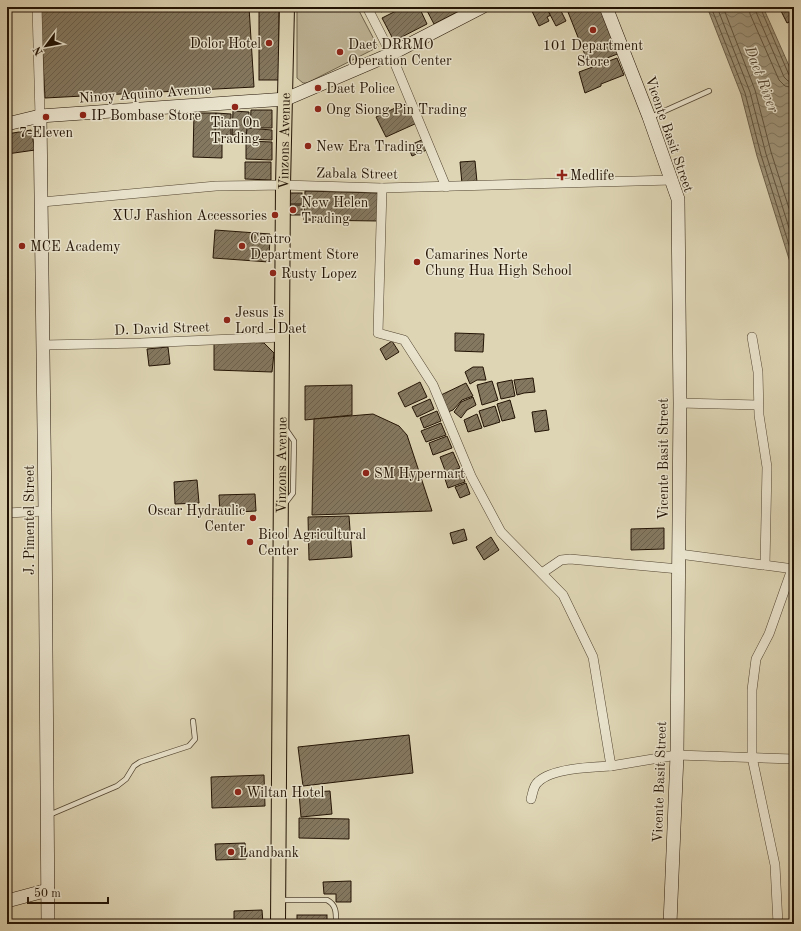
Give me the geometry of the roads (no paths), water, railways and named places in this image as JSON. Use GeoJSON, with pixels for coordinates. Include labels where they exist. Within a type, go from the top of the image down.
{"type":"FeatureCollection","features":[{"type":"Feature","properties":{"kind":"main road","name":"Vinzons Avenue"},"geometry":{"type":"LineString","coordinates":[[278,924],[283,185],[287,7]]}},
{"type":"Feature","properties":{"kind":"street"},"geometry":{"type":"LineString","coordinates":[[37,7],[40,116]]}},
{"type":"Feature","properties":{"kind":"street"},"geometry":{"type":"LineString","coordinates":[[367,7],[391,54],[446,187]]}},
{"type":"Feature","properties":{"kind":"street","name":"Vicente Basit Street"},"geometry":{"type":"LineString","coordinates":[[606,7],[649,117],[678,199],[680,404],[677,755],[670,924]]}},
{"type":"Feature","properties":{"kind":"street","name":"Ninoy Aquino Avenue"},"geometry":{"type":"LineString","coordinates":[[7,124],[40,116],[286,99],[391,54],[479,8]]}},
{"type":"Feature","properties":{"kind":"street","name":"J. Pimentel Street"},"geometry":{"type":"LineString","coordinates":[[40,116],[48,924]]}},
{"type":"Feature","properties":{"kind":"street","name":"Zabala Street"},"geometry":{"type":"LineString","coordinates":[[42,202],[216,186],[283,185],[382,188],[672,180]]}},
{"type":"Feature","properties":{"kind":"street"},"geometry":{"type":"LineString","coordinates":[[382,188],[378,333],[404,340],[433,385],[471,476],[501,532],[564,595],[593,657],[611,766]]}},
{"type":"Feature","properties":{"kind":"street","name":"D. David Street"},"geometry":{"type":"LineString","coordinates":[[43,345],[282,337]]}},
{"type":"Feature","properties":{"kind":"street"},"geometry":{"type":"LineString","coordinates":[[752,337],[758,372],[759,415],[767,467],[765,566]]}},
{"type":"Feature","properties":{"kind":"street"},"geometry":{"type":"LineString","coordinates":[[680,404],[758,405]]}},
{"type":"Feature","properties":{"kind":"street"},"geometry":{"type":"LineString","coordinates":[[7,512],[45,511]]}},
{"type":"Feature","properties":{"kind":"street"},"geometry":{"type":"LineString","coordinates":[[679,554],[793,569],[769,634],[756,658],[752,690],[752,757],[775,865],[778,924]]}},
{"type":"Feature","properties":{"kind":"street"},"geometry":{"type":"LineString","coordinates":[[542,573],[561,560],[570,559],[679,569]]}},
{"type":"Feature","properties":{"kind":"street"},"geometry":{"type":"LineString","coordinates":[[531,799],[534,786],[538,781],[549,775],[575,769],[611,766],[677,755],[794,758]]}},
{"type":"Feature","properties":{"kind":"street"},"geometry":{"type":"LineString","coordinates":[[7,901],[48,890]]}},
{"type":"Feature","properties":{"kind":"lane"},"geometry":{"type":"LineString","coordinates":[[649,117],[709,91]]}},
{"type":"Feature","properties":{"kind":"lane"},"geometry":{"type":"LineString","coordinates":[[47,816],[117,786],[126,779],[134,766],[140,762],[189,746],[195,739],[193,721]]}},
{"type":"Feature","properties":{"kind":"lane"},"geometry":{"type":"LineString","coordinates":[[278,900],[327,900],[335,907],[336,924]]}},
{"type":"Feature","properties":{"kind":"water","name":"Daet River"},"geometry":{"type":"Polygon","coordinates":[[[707,7],[763,7],[794,77],[794,275],[757,156],[741,94],[707,7]]]}},
{"type":"Feature","properties":{"kind":"place","name":"101 Department Store"},"geometry":{"type":"Point","coordinates":[593,30]}},
{"type":"Feature","properties":{"kind":"place","name":"Dolor Hotel"},"geometry":{"type":"Point","coordinates":[269,43]}},
{"type":"Feature","properties":{"kind":"place","name":"Daet DRRMO Operation Center"},"geometry":{"type":"Point","coordinates":[340,52]}},
{"type":"Feature","properties":{"kind":"place","name":"Daet Police"},"geometry":{"type":"Point","coordinates":[318,88]}},
{"type":"Feature","properties":{"kind":"place","name":"Tian On Trading"},"geometry":{"type":"Point","coordinates":[235,107]}},
{"type":"Feature","properties":{"kind":"place","name":"Ong Siong Pin Trading"},"geometry":{"type":"Point","coordinates":[318,109]}},
{"type":"Feature","properties":{"kind":"place","name":"IP Bombase Store"},"geometry":{"type":"Point","coordinates":[83,115]}},
{"type":"Feature","properties":{"kind":"place","name":"7-Eleven"},"geometry":{"type":"Point","coordinates":[46,117]}},
{"type":"Feature","properties":{"kind":"place","name":"New Era Trading"},"geometry":{"type":"Point","coordinates":[308,146]}},
{"type":"Feature","properties":{"kind":"place","name":"Medlife"},"geometry":{"type":"Point","coordinates":[562,175]}},
{"type":"Feature","properties":{"kind":"place","name":"New Helen Trading"},"geometry":{"type":"Point","coordinates":[293,210]}},
{"type":"Feature","properties":{"kind":"place","name":"XUJ Fashion Accessories"},"geometry":{"type":"Point","coordinates":[275,215]}},
{"type":"Feature","properties":{"kind":"place","name":"MCE Academy"},"geometry":{"type":"Point","coordinates":[22,246]}},
{"type":"Feature","properties":{"kind":"place","name":"Centro Department Store"},"geometry":{"type":"Point","coordinates":[242,246]}},
{"type":"Feature","properties":{"kind":"place","name":"Camarines Norte Chung Hua High School"},"geometry":{"type":"Point","coordinates":[417,262]}},
{"type":"Feature","properties":{"kind":"place","name":"Rusty Lopez"},"geometry":{"type":"Point","coordinates":[273,273]}},
{"type":"Feature","properties":{"kind":"place","name":"Jesus Is Lord - Daet"},"geometry":{"type":"Point","coordinates":[227,320]}},
{"type":"Feature","properties":{"kind":"place","name":"SM Hypermart"},"geometry":{"type":"Point","coordinates":[366,473]}},
{"type":"Feature","properties":{"kind":"place","name":"Oscar Hydraulic Center"},"geometry":{"type":"Point","coordinates":[253,518]}},
{"type":"Feature","properties":{"kind":"place","name":"Bicol Agricultural Center"},"geometry":{"type":"Point","coordinates":[250,542]}},
{"type":"Feature","properties":{"kind":"place","name":"Wiltan Hotel"},"geometry":{"type":"Point","coordinates":[238,792]}},
{"type":"Feature","properties":{"kind":"place","name":"Landbank"},"geometry":{"type":"Point","coordinates":[231,852]}}]}
